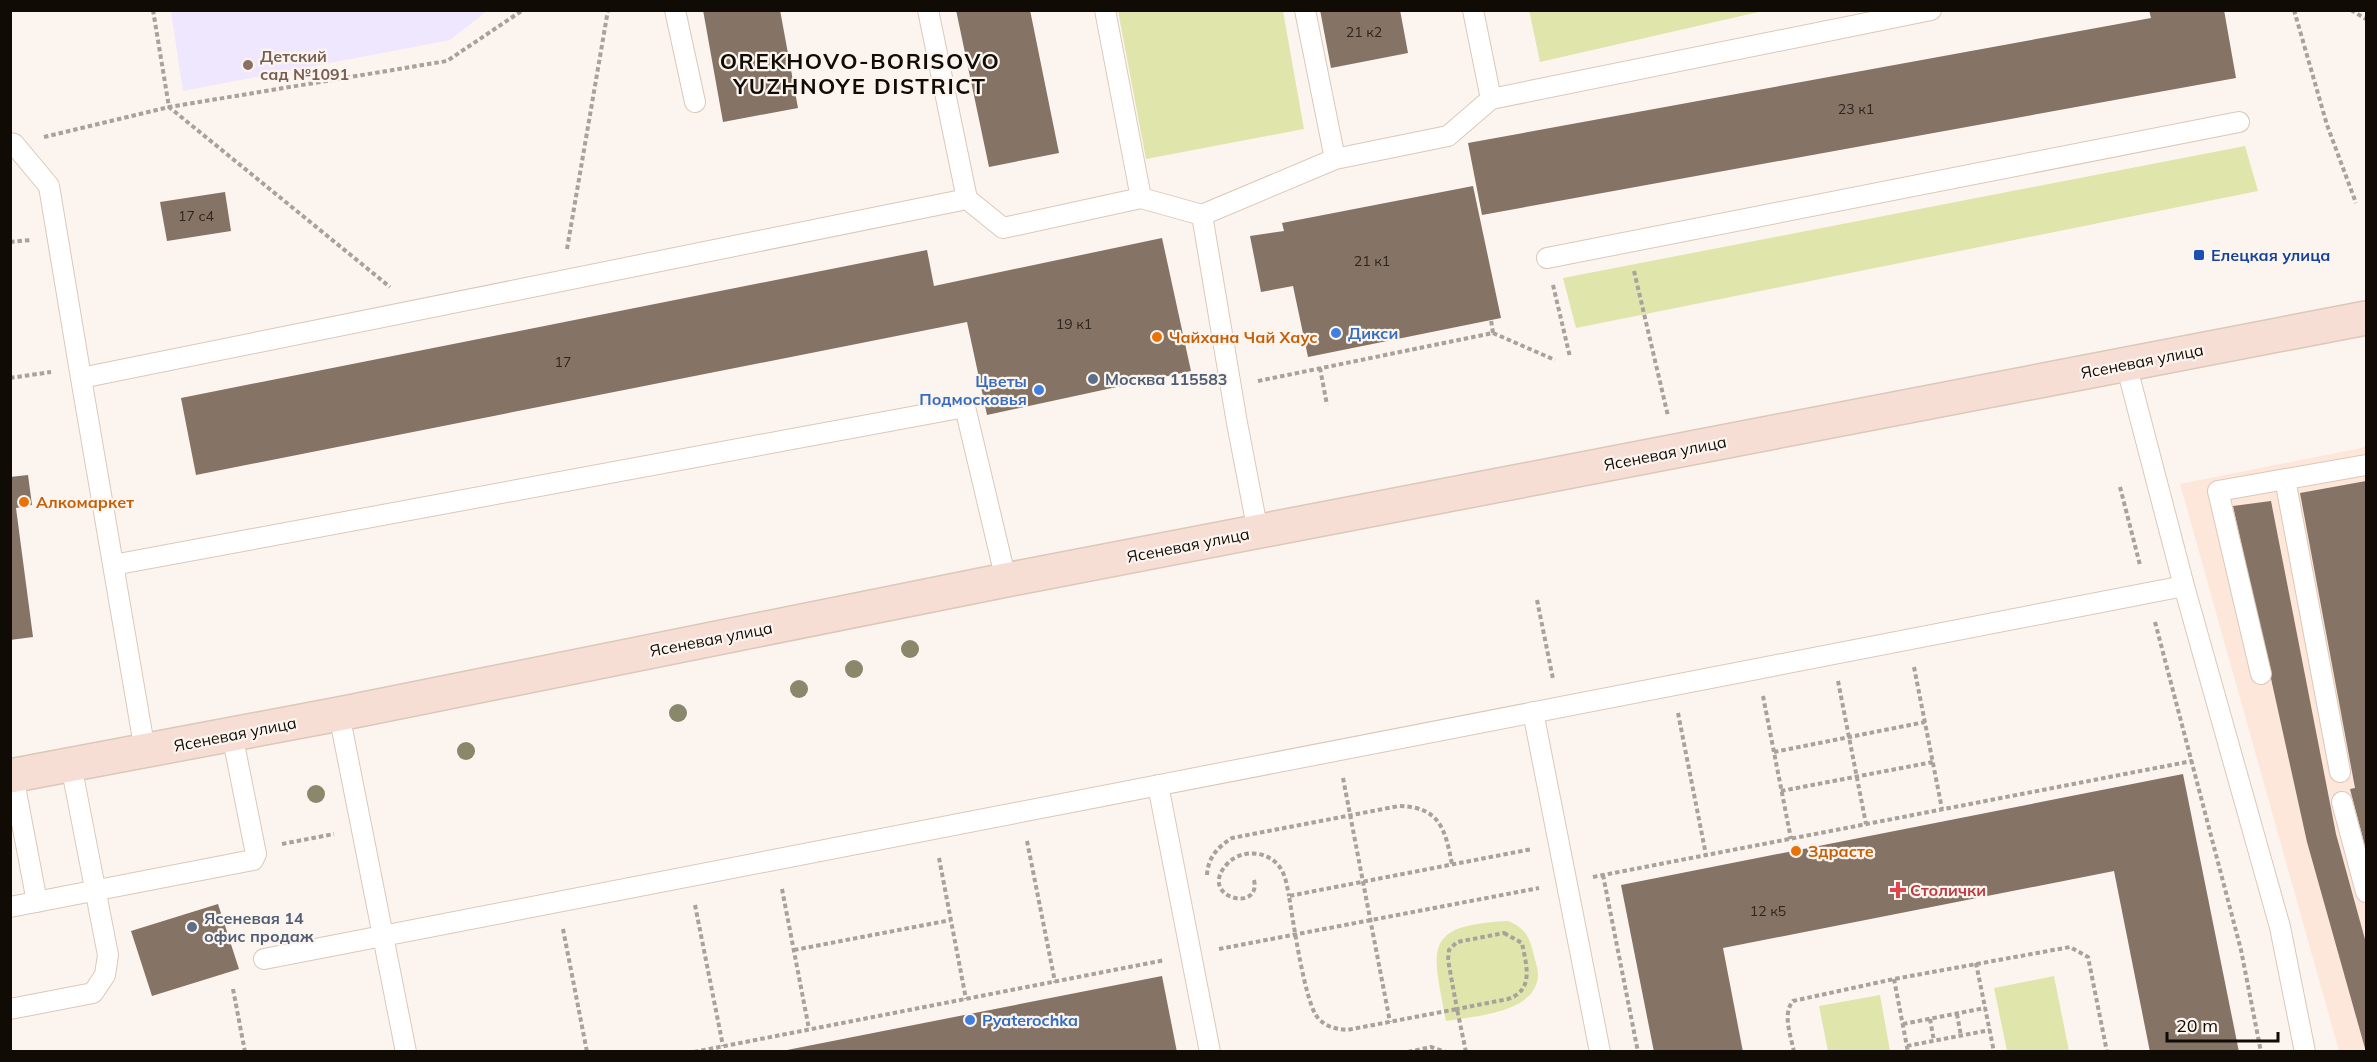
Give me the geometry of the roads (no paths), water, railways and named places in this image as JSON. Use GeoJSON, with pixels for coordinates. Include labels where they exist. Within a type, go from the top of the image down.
{"type":"FeatureCollection","features":[{"type":"Feature","properties":{"kind":"main road","name":"Ясеневая улица"},"geometry":{"type":"LineString","coordinates":[[12,776],[339,714],[1006,580],[2367,318]]}},
{"type":"Feature","properties":{"kind":"lane"},"geometry":{"type":"LineString","coordinates":[[675,10],[695,102]]}},
{"type":"Feature","properties":{"kind":"lane"},"geometry":{"type":"LineString","coordinates":[[928,10],[968,199],[1003,228],[1141,198],[1202,215],[1335,159],[1448,136],[1491,99],[1931,10]]}},
{"type":"Feature","properties":{"kind":"lane"},"geometry":{"type":"LineString","coordinates":[[1105,10],[1141,198]]}},
{"type":"Feature","properties":{"kind":"lane"},"geometry":{"type":"LineString","coordinates":[[1305,10],[1335,159]]}},
{"type":"Feature","properties":{"kind":"lane"},"geometry":{"type":"LineString","coordinates":[[1473,10],[1491,99]]}},
{"type":"Feature","properties":{"kind":"lane"},"geometry":{"type":"LineString","coordinates":[[1546,258],[2239,122]]}},
{"type":"Feature","properties":{"kind":"lane"},"geometry":{"type":"LineString","coordinates":[[12,143],[49,186],[145,751]]}},
{"type":"Feature","properties":{"kind":"lane"},"geometry":{"type":"LineString","coordinates":[[80,373],[418,310],[968,199]]}},
{"type":"Feature","properties":{"kind":"lane"},"geometry":{"type":"LineString","coordinates":[[1202,215],[1258,532]]}},
{"type":"Feature","properties":{"kind":"lane"},"geometry":{"type":"LineString","coordinates":[[2126,364],[2184,586],[2280,927],[2305,1052]]}},
{"type":"Feature","properties":{"kind":"lane"},"geometry":{"type":"LineString","coordinates":[[113,565],[965,407],[1006,580]]}},
{"type":"Feature","properties":{"kind":"lane"},"geometry":{"type":"LineString","coordinates":[[2261,674],[2218,491],[2367,465]]}},
{"type":"Feature","properties":{"kind":"lane"},"geometry":{"type":"LineString","coordinates":[[2285,479],[2340,772]]}},
{"type":"Feature","properties":{"kind":"lane"},"geometry":{"type":"LineString","coordinates":[[264,959],[2184,586]]}},
{"type":"Feature","properties":{"kind":"lane"},"geometry":{"type":"LineString","coordinates":[[1533,712],[1600,1052]]}},
{"type":"Feature","properties":{"kind":"lane"},"geometry":{"type":"LineString","coordinates":[[339,714],[406,1052]]}},
{"type":"Feature","properties":{"kind":"lane"},"geometry":{"type":"LineString","coordinates":[[10,908],[249,861],[255,857],[232,734]]}},
{"type":"Feature","properties":{"kind":"lane"},"geometry":{"type":"LineString","coordinates":[[10,1009],[93,993],[105,975],[108,955],[71,765]]}},
{"type":"Feature","properties":{"kind":"lane"},"geometry":{"type":"LineString","coordinates":[[12,776],[38,902]]}},
{"type":"Feature","properties":{"kind":"lane"},"geometry":{"type":"LineString","coordinates":[[1158,785],[1210,1052]]}},
{"type":"Feature","properties":{"kind":"lane"},"geometry":{"type":"LineString","coordinates":[[2342,802],[2367,892]]}},
{"type":"Feature","properties":{"kind":"place","name":"Детский сад №1091"},"geometry":{"type":"Point","coordinates":[248,65]}},
{"type":"Feature","properties":{"kind":"place","name":"Елецкая улица"},"geometry":{"type":"Point","coordinates":[2199,255]}},
{"type":"Feature","properties":{"kind":"place","name":"Дикси"},"geometry":{"type":"Point","coordinates":[1336,333]}},
{"type":"Feature","properties":{"kind":"place","name":"Чайхана Чай Хаус"},"geometry":{"type":"Point","coordinates":[1157,337]}},
{"type":"Feature","properties":{"kind":"place","name":"Москва 115583"},"geometry":{"type":"Point","coordinates":[1093,379]}},
{"type":"Feature","properties":{"kind":"place","name":"Цветы Подмосковья"},"geometry":{"type":"Point","coordinates":[1039,390]}},
{"type":"Feature","properties":{"kind":"place","name":"Алкомаркет"},"geometry":{"type":"Point","coordinates":[24,502]}},
{"type":"Feature","properties":{"kind":"place","name":"Здрасте"},"geometry":{"type":"Point","coordinates":[1796,851]}},
{"type":"Feature","properties":{"kind":"place","name":"Столички"},"geometry":{"type":"Point","coordinates":[1898,890]}},
{"type":"Feature","properties":{"kind":"place","name":"Ясеневая 14 офис продаж"},"geometry":{"type":"Point","coordinates":[192,927]}},
{"type":"Feature","properties":{"kind":"place","name":"Pyaterochka"},"geometry":{"type":"Point","coordinates":[970,1020]}},
{"type":"Feature","properties":{"kind":"district","name":"OREKHOVO-BORISOVO YUZHNOYE DISTRICT"},"geometry":{"type":"Point","coordinates":[860,74]}}]}
